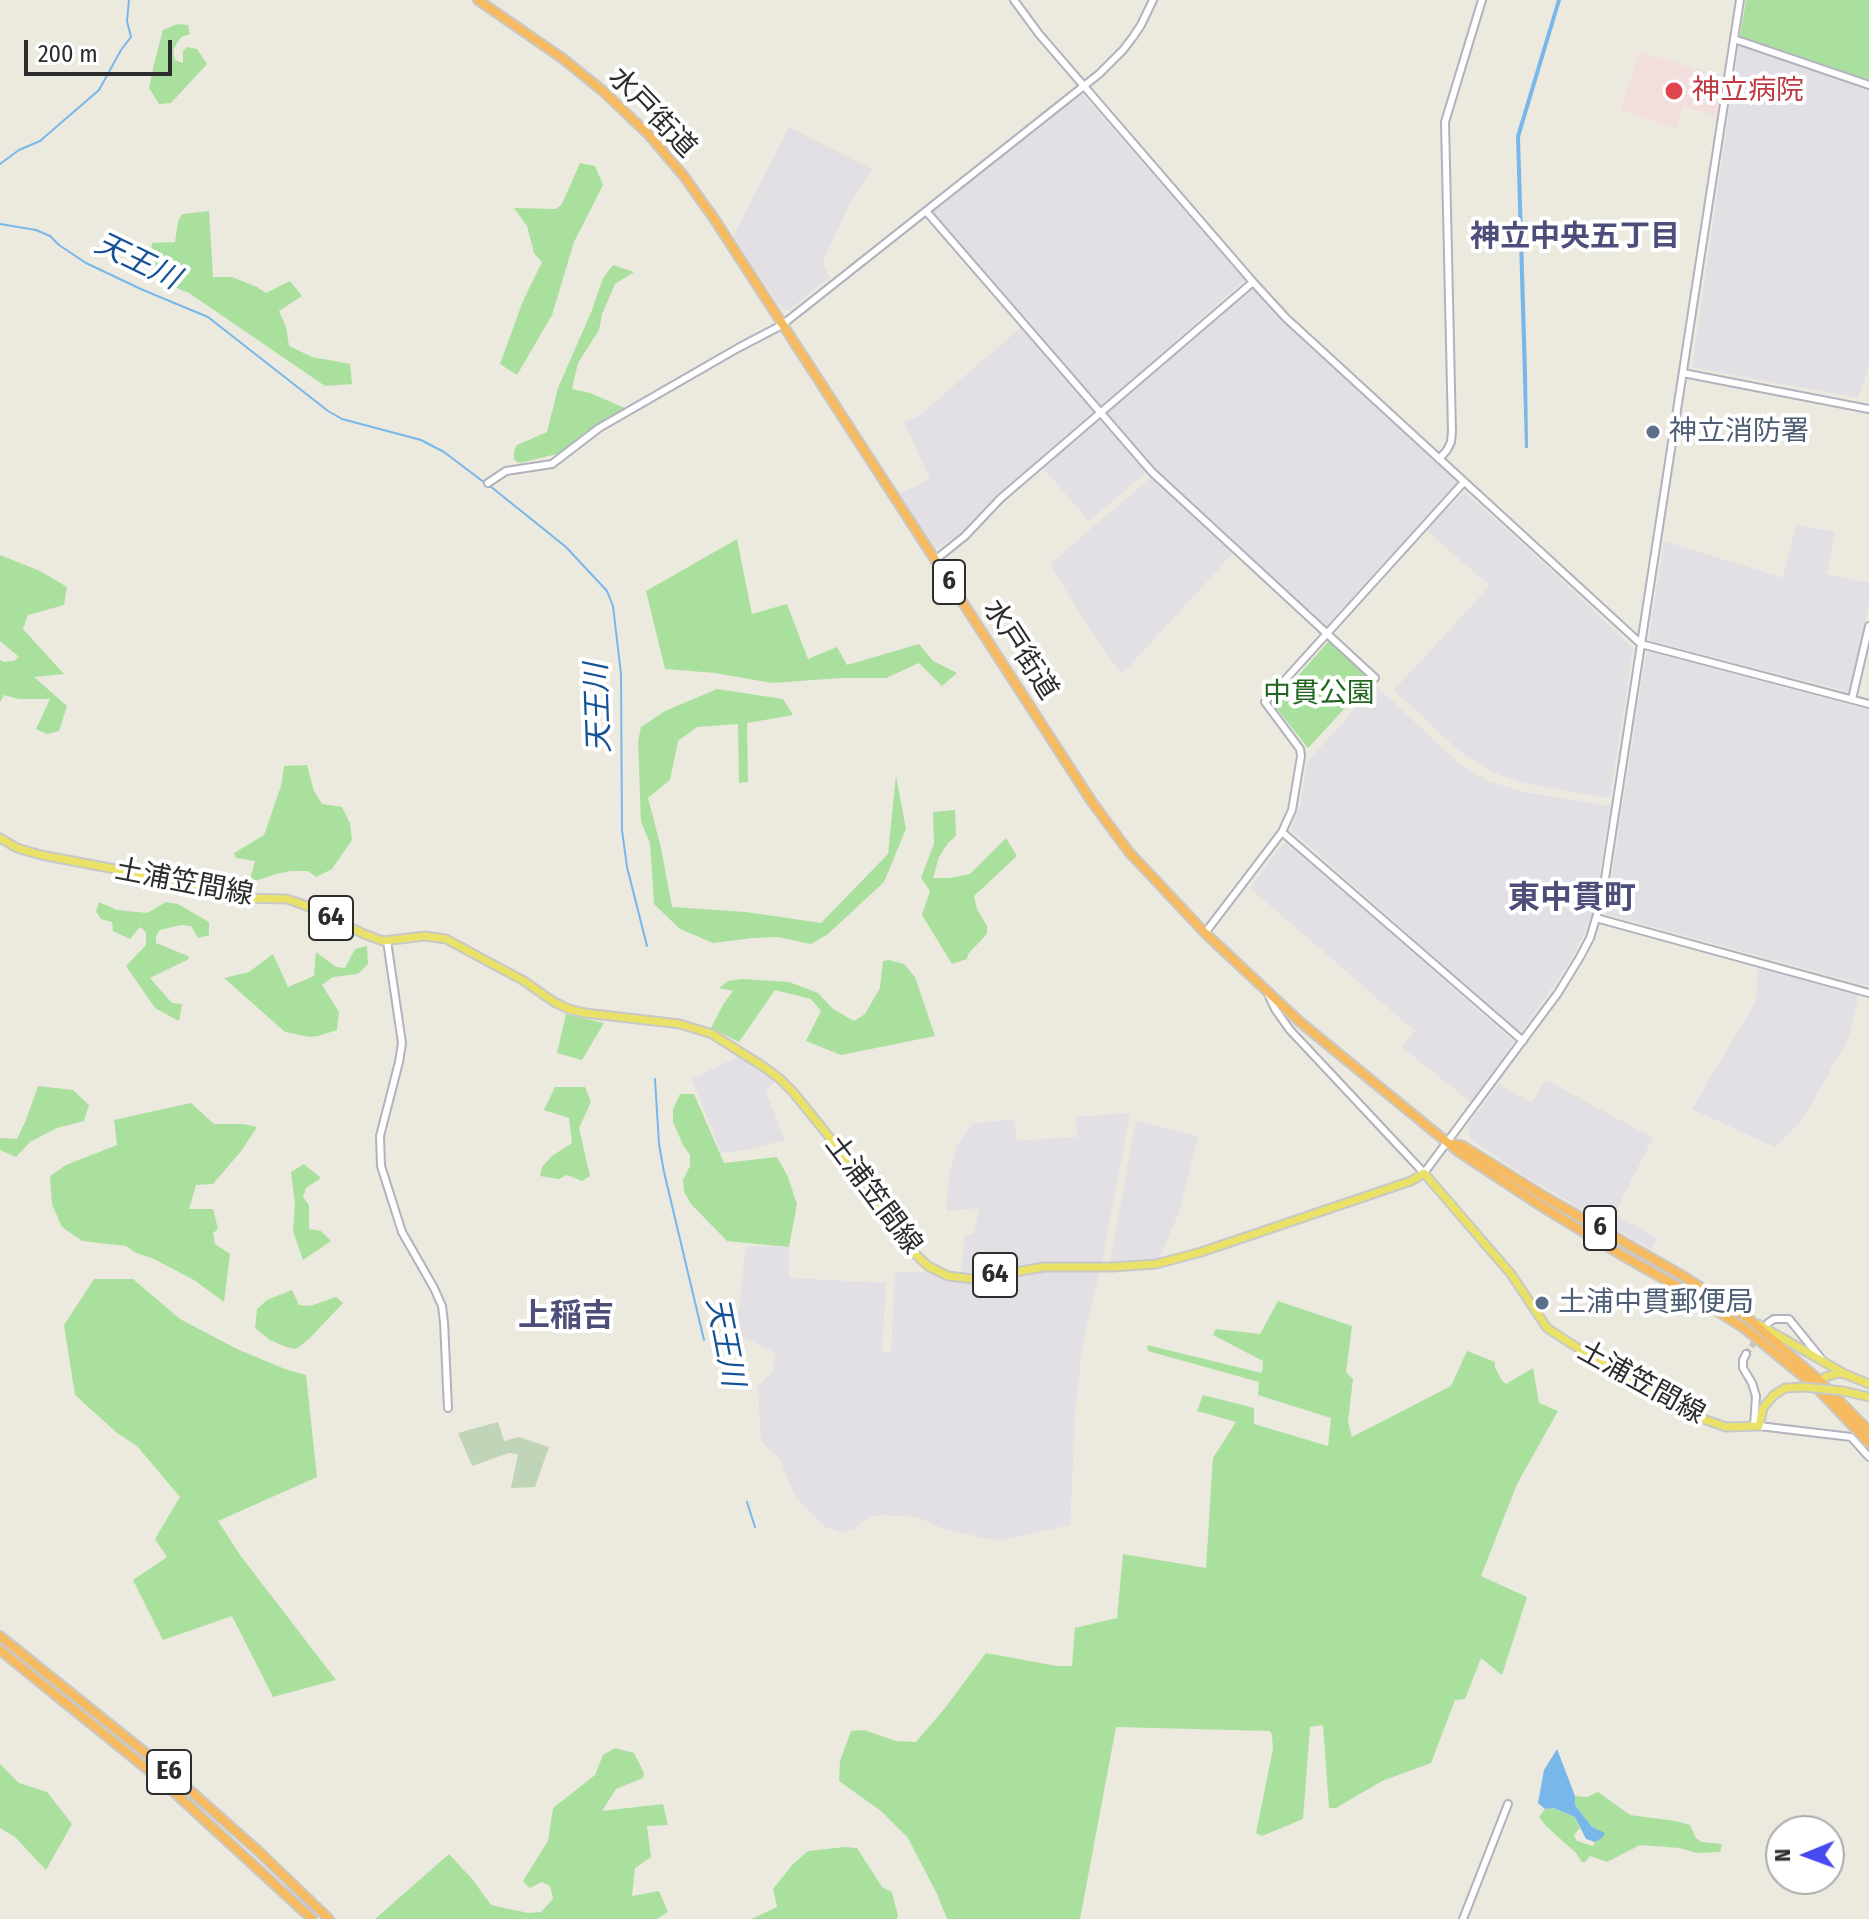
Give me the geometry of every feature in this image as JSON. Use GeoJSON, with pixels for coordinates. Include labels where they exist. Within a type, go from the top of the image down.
{"type":"FeatureCollection","features":[{"type":"Feature","properties":{"kind":"highway","name":"水戸街道"},"geometry":{"type":"LineString","coordinates":[[478,0],[585,76],[624,110],[696,192],[1108,824],[1146,871],[1205,933],[1268,994],[1343,1059],[1459,1152],[1541,1206],[1744,1328],[1818,1383]]}},
{"type":"Feature","properties":{"kind":"highway","name":"水戸街道"},"geometry":{"type":"LineString","coordinates":[[1448,1142],[1463,1146],[1688,1279],[1749,1319],[1818,1383]]}},
{"type":"Feature","properties":{"kind":"highway","name":"6"},"geometry":{"type":"LineString","coordinates":[[1818,1383],[1869,1431]]}},
{"type":"Feature","properties":{"kind":"highway","name":"6"},"geometry":{"type":"LineString","coordinates":[[1818,1383],[1869,1443]]}},
{"type":"Feature","properties":{"kind":"highway","name":"E6"},"geometry":{"type":"LineString","coordinates":[[0,1636],[168,1771],[329,1919]]}},
{"type":"Feature","properties":{"kind":"highway","name":"E6"},"geometry":{"type":"LineString","coordinates":[[0,1650],[162,1781],[312,1919]]}},
{"type":"Feature","properties":{"kind":"main road","name":"土浦笠間線"},"geometry":{"type":"LineString","coordinates":[[0,838],[17,848],[41,855],[166,878],[240,898],[287,899],[364,934],[387,941],[418,937],[446,939],[569,1009],[687,1025],[712,1034],[780,1079],[856,1170],[911,1250],[928,1266],[955,1278],[986,1277],[1044,1267],[1137,1266],[1163,1262],[1398,1186],[1424,1173],[1492,1251],[1554,1334],[1706,1420],[1726,1427],[1756,1426]]}},
{"type":"Feature","properties":{"kind":"main road"},"geometry":{"type":"LineString","coordinates":[[1749,1319],[1826,1364],[1869,1384]]}},
{"type":"Feature","properties":{"kind":"main road"},"geometry":{"type":"LineString","coordinates":[[1818,1383],[1834,1374],[1845,1374]]}},
{"type":"Feature","properties":{"kind":"main road"},"geometry":{"type":"LineString","coordinates":[[1756,1426],[1763,1408],[1785,1388],[1843,1391],[1869,1397]]}},
{"type":"Feature","properties":{"kind":"street"},"geometry":{"type":"LineString","coordinates":[[1014,0],[1039,34],[1253,282],[1318,348],[1641,644],[1869,704]]}},
{"type":"Feature","properties":{"kind":"street"},"geometry":{"type":"LineString","coordinates":[[488,483],[506,471],[552,464],[599,428],[782,325],[1084,86],[1123,50],[1141,25],[1153,0]]}},
{"type":"Feature","properties":{"kind":"street"},"geometry":{"type":"LineString","coordinates":[[1439,459],[1451,442],[1452,432],[1445,122],[1482,0]]}},
{"type":"Feature","properties":{"kind":"street"},"geometry":{"type":"LineString","coordinates":[[1268,994],[1290,1030],[1424,1173],[1523,1041],[1571,973],[1590,938],[1602,898],[1740,0]]}},
{"type":"Feature","properties":{"kind":"street"},"geometry":{"type":"LineString","coordinates":[[1734,39],[1869,85]]}},
{"type":"Feature","properties":{"kind":"street"},"geometry":{"type":"LineString","coordinates":[[926,211],[1152,472],[1375,678]]}},
{"type":"Feature","properties":{"kind":"street"},"geometry":{"type":"LineString","coordinates":[[935,560],[965,536],[1001,498],[1253,282]]}},
{"type":"Feature","properties":{"kind":"street"},"geometry":{"type":"LineString","coordinates":[[1683,373],[1869,409]]}},
{"type":"Feature","properties":{"kind":"street"},"geometry":{"type":"LineString","coordinates":[[1205,933],[1282,832],[1292,810],[1300,749],[1265,702],[1464,482]]}},
{"type":"Feature","properties":{"kind":"street"},"geometry":{"type":"LineString","coordinates":[[1852,699],[1869,626]]}},
{"type":"Feature","properties":{"kind":"street"},"geometry":{"type":"LineString","coordinates":[[1282,832],[1523,1041]]}},
{"type":"Feature","properties":{"kind":"street"},"geometry":{"type":"LineString","coordinates":[[1596,918],[1869,993]]}},
{"type":"Feature","properties":{"kind":"street"},"geometry":{"type":"LineString","coordinates":[[387,941],[402,1043],[382,1125],[380,1157],[402,1232],[442,1306],[448,1408]]}},
{"type":"Feature","properties":{"kind":"street"},"geometry":{"type":"LineString","coordinates":[[1768,1323],[1774,1319],[1789,1319],[1826,1364]]}},
{"type":"Feature","properties":{"kind":"street"},"geometry":{"type":"LineString","coordinates":[[1746,1354],[1743,1368],[1755,1388],[1756,1426],[1851,1437],[1869,1457]]}},
{"type":"Feature","properties":{"kind":"street"},"geometry":{"type":"LineString","coordinates":[[1463,1919],[1508,1804]]}},
{"type":"Feature","properties":{"kind":"shaded area"},"geometry":{"type":"Polygon","coordinates":[[[1739,44],[1869,89],[1869,364],[1858,398],[1692,367],[1739,44]]]}},
{"type":"Feature","properties":{"kind":"shaded area","name":"神立病院"},"geometry":{"type":"Polygon","coordinates":[[[1639,52],[1722,76],[1718,117],[1683,106],[1676,128],[1621,110],[1639,52]]]}},
{"type":"Feature","properties":{"kind":"shaded area"},"geometry":{"type":"Polygon","coordinates":[[[1081,95],[1245,280],[1102,405],[1097,404],[932,212],[1081,95]]]}},
{"type":"Feature","properties":{"kind":"shaded area"},"geometry":{"type":"Polygon","coordinates":[[[789,127],[872,169],[848,207],[824,258],[823,266],[830,277],[789,310],[782,309],[733,237],[789,127]]]}},
{"type":"Feature","properties":{"kind":"shaded area"},"geometry":{"type":"Polygon","coordinates":[[[1250,286],[1457,482],[1327,625],[1320,626],[1158,475],[1105,412],[1250,286]]]}},
{"type":"Feature","properties":{"kind":"shaded area"},"geometry":{"type":"Polygon","coordinates":[[[1023,326],[1095,410],[995,496],[964,531],[935,548],[899,494],[930,479],[904,422],[916,418],[1023,326]]]}},
{"type":"Feature","properties":{"kind":"shaded area"},"geometry":{"type":"Polygon","coordinates":[[[1100,416],[1146,473],[1089,521],[1042,467],[1100,416]]]}},
{"type":"Feature","properties":{"kind":"shaded area"},"geometry":{"type":"Polygon","coordinates":[[[1154,477],[1234,552],[1122,674],[1051,567],[1052,562],[1154,477]]]}},
{"type":"Feature","properties":{"kind":"shaded area"},"geometry":{"type":"Polygon","coordinates":[[[1464,492],[1633,648],[1610,798],[1523,783],[1499,775],[1458,750],[1394,690],[1490,586],[1426,530],[1464,492]]]}},
{"type":"Feature","properties":{"kind":"shaded area"},"geometry":{"type":"Polygon","coordinates":[[[1796,525],[1835,532],[1827,574],[1869,583],[1869,605],[1850,692],[1652,641],[1649,636],[1664,541],[1783,578],[1796,525]]]}},
{"type":"Feature","properties":{"kind":"shaded area"},"geometry":{"type":"Polygon","coordinates":[[[1650,652],[1869,710],[1869,986],[1606,914],[1646,655],[1650,652]]]}},
{"type":"Feature","properties":{"kind":"shaded area"},"geometry":{"type":"Polygon","coordinates":[[[1376,686],[1461,765],[1488,781],[1524,792],[1611,806],[1592,917],[1568,965],[1522,1031],[1517,1030],[1291,830],[1301,802],[1307,762],[1376,686]]]}},
{"type":"Feature","properties":{"kind":"shaded area"},"geometry":{"type":"Polygon","coordinates":[[[1288,843],[1514,1042],[1471,1102],[1402,1047],[1415,1031],[1250,888],[1283,844],[1288,843]]]}},
{"type":"Feature","properties":{"kind":"shaded area"},"geometry":{"type":"Polygon","coordinates":[[[1758,966],[1859,993],[1849,1037],[1801,1122],[1775,1147],[1692,1109],[1756,1001],[1758,966]]]}},
{"type":"Feature","properties":{"kind":"shaded area"},"geometry":{"type":"Polygon","coordinates":[[[740,1056],[774,1082],[766,1092],[785,1140],[721,1153],[692,1079],[740,1056]]]}},
{"type":"Feature","properties":{"kind":"shaded area"},"geometry":{"type":"Polygon","coordinates":[[[1546,1080],[1653,1138],[1614,1214],[1657,1238],[1651,1249],[1525,1176],[1471,1140],[1467,1126],[1499,1084],[1532,1103],[1546,1080]]]}},
{"type":"Feature","properties":{"kind":"shaded area"},"geometry":{"type":"Polygon","coordinates":[[[1130,1113],[1102,1262],[1008,1267],[979,1274],[961,1272],[965,1235],[974,1234],[979,1208],[946,1211],[950,1170],[957,1145],[972,1124],[1015,1119],[1016,1141],[1077,1137],[1076,1117],[1130,1113]]]}},
{"type":"Feature","properties":{"kind":"shaded area"},"geometry":{"type":"Polygon","coordinates":[[[1136,1121],[1198,1136],[1179,1212],[1159,1259],[1110,1261],[1136,1121]]]}},
{"type":"Feature","properties":{"kind":"shaded area"},"geometry":{"type":"Polygon","coordinates":[[[746,1246],[789,1247],[789,1278],[886,1283],[882,1352],[891,1352],[895,1272],[933,1272],[953,1281],[974,1282],[1026,1271],[1098,1271],[1081,1358],[1070,1525],[997,1541],[941,1528],[917,1517],[869,1517],[854,1530],[840,1532],[818,1521],[795,1496],[780,1459],[761,1441],[758,1386],[773,1371],[776,1353],[736,1333],[746,1246]]]}},
{"type":"Feature","properties":{"kind":"green space"},"geometry":{"type":"Polygon","coordinates":[[[1746,0],[1869,0],[1869,80],[1740,36],[1746,0]]]}},
{"type":"Feature","properties":{"kind":"green space"},"geometry":{"type":"Polygon","coordinates":[[[178,24],[188,25],[190,34],[181,37],[173,50],[175,60],[183,63],[183,51],[187,47],[197,49],[207,64],[171,103],[159,104],[149,88],[154,64],[163,30],[178,24]]]}},
{"type":"Feature","properties":{"kind":"green space"},"geometry":{"type":"Polygon","coordinates":[[[580,163],[595,166],[603,185],[574,242],[552,315],[517,375],[500,364],[523,301],[542,262],[534,253],[527,226],[514,208],[556,209],[562,204],[580,163]]]}},
{"type":"Feature","properties":{"kind":"green space"},"geometry":{"type":"Polygon","coordinates":[[[209,211],[213,277],[232,277],[266,293],[290,281],[302,296],[279,311],[289,346],[312,357],[350,364],[352,384],[325,386],[189,293],[158,280],[150,263],[152,243],[175,242],[182,214],[209,211]]]}},
{"type":"Feature","properties":{"kind":"green space"},"geometry":{"type":"Polygon","coordinates":[[[613,265],[634,272],[615,284],[602,314],[599,330],[578,363],[572,389],[625,408],[584,433],[561,453],[517,462],[514,451],[517,445],[547,432],[558,388],[603,278],[613,265]]]}},
{"type":"Feature","properties":{"kind":"green space"},"geometry":{"type":"Polygon","coordinates":[[[737,539],[752,614],[787,604],[808,659],[837,647],[847,665],[919,644],[933,661],[957,673],[942,686],[919,663],[886,678],[772,683],[715,673],[665,669],[646,591],[737,539]]]}},
{"type":"Feature","properties":{"kind":"green space"},"geometry":{"type":"Polygon","coordinates":[[[0,555],[40,571],[67,587],[64,605],[28,615],[23,629],[64,674],[34,677],[67,706],[59,731],[47,734],[36,729],[50,699],[19,699],[4,695],[0,702],[0,660],[14,661],[19,657],[0,641],[0,555]]]}},
{"type":"Feature","properties":{"kind":"green space","name":"中貫公園"},"geometry":{"type":"Polygon","coordinates":[[[1326,635],[1371,680],[1308,748],[1273,704],[1328,642],[1326,635]]]}},
{"type":"Feature","properties":{"kind":"green space"},"geometry":{"type":"Polygon","coordinates":[[[717,689],[783,699],[793,715],[747,723],[748,782],[739,783],[738,724],[697,727],[678,741],[670,780],[648,798],[672,907],[746,912],[821,923],[888,854],[896,776],[906,829],[884,882],[828,934],[811,944],[777,937],[713,943],[680,929],[654,904],[650,843],[641,822],[638,742],[641,727],[665,711],[717,689]]]}},
{"type":"Feature","properties":{"kind":"green space"},"geometry":{"type":"Polygon","coordinates":[[[307,765],[314,791],[322,804],[342,807],[350,823],[352,840],[332,869],[316,877],[308,871],[291,871],[249,883],[255,861],[236,858],[234,853],[264,835],[281,786],[284,766],[307,765]]]}},
{"type":"Feature","properties":{"kind":"green space"},"geometry":{"type":"Polygon","coordinates":[[[955,810],[956,836],[939,857],[933,878],[970,874],[1006,838],[1017,856],[974,896],[977,909],[987,926],[987,934],[967,959],[952,964],[922,915],[930,891],[921,878],[934,844],[933,812],[955,810]]]}},
{"type":"Feature","properties":{"kind":"green space"},"geometry":{"type":"Polygon","coordinates":[[[99,902],[117,910],[147,913],[166,902],[178,904],[209,922],[209,935],[198,938],[191,926],[181,925],[160,930],[156,936],[156,943],[189,959],[150,978],[172,1003],[182,1004],[179,1021],[155,1008],[126,966],[146,945],[146,932],[140,927],[130,939],[113,931],[112,922],[101,919],[96,912],[99,902]]]}},
{"type":"Feature","properties":{"kind":"green space"},"geometry":{"type":"Polygon","coordinates":[[[367,946],[368,964],[358,974],[333,977],[322,985],[339,1012],[337,1030],[318,1036],[285,1032],[224,978],[249,972],[273,954],[288,987],[314,976],[316,952],[336,967],[345,968],[355,949],[367,946]]]}},
{"type":"Feature","properties":{"kind":"green space"},"geometry":{"type":"Polygon","coordinates":[[[883,961],[904,964],[915,977],[935,1036],[841,1055],[806,1041],[821,1011],[811,999],[775,990],[739,1042],[711,1028],[733,991],[719,988],[728,981],[742,979],[789,982],[818,993],[833,1009],[854,1021],[865,1014],[880,988],[883,961]]]}},
{"type":"Feature","properties":{"kind":"green space"},"geometry":{"type":"Polygon","coordinates":[[[566,1014],[604,1023],[582,1060],[557,1053],[566,1014]]]}},
{"type":"Feature","properties":{"kind":"green space"},"geometry":{"type":"Polygon","coordinates":[[[38,1086],[73,1090],[89,1105],[84,1121],[57,1128],[30,1142],[16,1157],[0,1150],[0,1138],[17,1139],[38,1086]]]}},
{"type":"Feature","properties":{"kind":"green space"},"geometry":{"type":"Polygon","coordinates":[[[555,1087],[585,1087],[591,1102],[579,1128],[590,1176],[582,1181],[567,1175],[559,1179],[540,1176],[542,1167],[552,1156],[572,1143],[569,1118],[544,1110],[555,1087]]]}},
{"type":"Feature","properties":{"kind":"green space"},"geometry":{"type":"Polygon","coordinates":[[[680,1094],[694,1094],[724,1163],[777,1157],[797,1204],[789,1247],[727,1241],[691,1204],[684,1192],[683,1180],[690,1166],[690,1155],[673,1122],[673,1109],[680,1094]]]}},
{"type":"Feature","properties":{"kind":"green space"},"geometry":{"type":"Polygon","coordinates":[[[191,1103],[214,1124],[257,1127],[213,1184],[196,1185],[189,1209],[213,1209],[218,1229],[213,1233],[215,1244],[230,1254],[224,1302],[194,1280],[126,1246],[82,1241],[62,1227],[52,1204],[50,1176],[66,1165],[117,1145],[114,1120],[191,1103]]]}},
{"type":"Feature","properties":{"kind":"green space"},"geometry":{"type":"Polygon","coordinates":[[[304,1164],[321,1178],[306,1188],[303,1197],[309,1205],[309,1229],[321,1231],[331,1241],[303,1260],[293,1231],[295,1204],[291,1172],[304,1164]]]}},
{"type":"Feature","properties":{"kind":"green space"},"geometry":{"type":"Polygon","coordinates":[[[94,1279],[133,1279],[180,1319],[237,1349],[306,1375],[317,1477],[218,1521],[240,1555],[336,1680],[273,1697],[232,1616],[163,1640],[133,1580],[167,1557],[155,1539],[180,1497],[137,1446],[117,1433],[75,1395],[64,1325],[94,1279]]]}},
{"type":"Feature","properties":{"kind":"green space"},"geometry":{"type":"Polygon","coordinates":[[[292,1290],[299,1305],[310,1306],[336,1297],[343,1303],[296,1349],[270,1340],[255,1328],[257,1309],[267,1300],[292,1290]]]}},
{"type":"Feature","properties":{"kind":"green space"},"geometry":{"type":"Polygon","coordinates":[[[1278,1301],[1352,1326],[1346,1372],[1353,1379],[1348,1422],[1352,1437],[1451,1386],[1467,1351],[1495,1362],[1506,1384],[1533,1368],[1539,1403],[1558,1411],[1517,1484],[1481,1576],[1527,1597],[1502,1675],[1481,1658],[1465,1699],[1455,1700],[1431,1763],[1382,1781],[1336,1808],[1329,1808],[1323,1725],[1310,1727],[1303,1819],[1262,1836],[1256,1833],[1273,1749],[1270,1731],[1116,1727],[1080,1919],[947,1919],[908,1838],[881,1811],[839,1781],[840,1761],[851,1731],[864,1730],[896,1741],[916,1742],[986,1653],[1072,1666],[1075,1628],[1117,1618],[1123,1554],[1206,1568],[1213,1458],[1236,1422],[1197,1411],[1203,1395],[1254,1408],[1254,1424],[1328,1446],[1331,1418],[1258,1395],[1259,1382],[1148,1351],[1147,1345],[1262,1373],[1263,1361],[1213,1335],[1216,1329],[1260,1334],[1278,1301]]]}},
{"type":"Feature","properties":{"kind":"green space"},"geometry":{"type":"Polygon","coordinates":[[[498,1422],[504,1441],[519,1437],[549,1447],[535,1487],[511,1488],[518,1454],[509,1453],[472,1466],[458,1433],[498,1422]]]}},
{"type":"Feature","properties":{"kind":"green space"},"geometry":{"type":"Polygon","coordinates":[[[615,1748],[634,1753],[644,1773],[643,1778],[616,1789],[602,1811],[663,1804],[668,1825],[647,1826],[651,1857],[635,1868],[632,1896],[659,1891],[668,1912],[657,1919],[375,1919],[449,1854],[491,1905],[528,1913],[541,1912],[553,1899],[550,1886],[542,1882],[530,1888],[523,1881],[548,1841],[553,1808],[595,1775],[603,1755],[615,1748]]]}},
{"type":"Feature","properties":{"kind":"green space"},"geometry":{"type":"Polygon","coordinates":[[[0,1764],[19,1783],[47,1792],[72,1824],[46,1870],[15,1837],[0,1828],[0,1764]]]}},
{"type":"Feature","properties":{"kind":"green space"},"geometry":{"type":"Polygon","coordinates":[[[1598,1792],[1630,1815],[1690,1825],[1696,1838],[1702,1842],[1722,1844],[1720,1852],[1697,1853],[1679,1848],[1640,1845],[1607,1862],[1590,1856],[1582,1862],[1539,1817],[1545,1809],[1552,1808],[1575,1817],[1580,1828],[1574,1835],[1577,1841],[1593,1846],[1602,1838],[1575,1805],[1575,1796],[1587,1797],[1598,1792]]]}},
{"type":"Feature","properties":{"kind":"green space"},"geometry":{"type":"Polygon","coordinates":[[[857,1848],[882,1887],[892,1892],[897,1919],[751,1919],[777,1907],[773,1889],[808,1851],[857,1848]]]}},
{"type":"Feature","properties":{"kind":"water"},"geometry":{"type":"Polygon","coordinates":[[[1557,0],[1561,0],[1520,137],[1527,372],[1528,448],[1525,448],[1516,136],[1557,0]]]}},
{"type":"Feature","properties":{"kind":"water"},"geometry":{"type":"Polygon","coordinates":[[[1557,1749],[1575,1796],[1575,1805],[1592,1827],[1605,1833],[1595,1842],[1586,1839],[1575,1817],[1553,1808],[1545,1809],[1538,1803],[1544,1770],[1557,1749]]]}},
{"type":"Feature","properties":{"kind":"waterway"},"geometry":{"type":"LineString","coordinates":[[0,164],[19,150],[40,141],[99,90],[131,37],[127,21],[129,0]]}},
{"type":"Feature","properties":{"kind":"waterway","name":"天王川"},"geometry":{"type":"LineString","coordinates":[[0,224],[36,230],[50,236],[86,263],[208,317],[328,411],[342,419],[421,440],[444,452],[485,483]]}},
{"type":"Feature","properties":{"kind":"waterway","name":"天王川"},"geometry":{"type":"LineString","coordinates":[[490,486],[566,547],[607,591],[613,606],[621,674],[622,830],[627,867],[647,946]]}},
{"type":"Feature","properties":{"kind":"waterway","name":"天王川"},"geometry":{"type":"LineString","coordinates":[[655,1079],[664,1172],[704,1340]]}},
{"type":"Feature","properties":{"kind":"waterway","name":"天王川"},"geometry":{"type":"LineString","coordinates":[[747,1502],[755,1527]]}},
{"type":"Feature","properties":{"kind":"tunnel"},"geometry":{"type":"LineString","coordinates":[[1746,1354],[1765,1328]]}},
{"type":"Feature","properties":{"kind":"place","name":"神立病院"},"geometry":{"type":"Point","coordinates":[1674,91]}},
{"type":"Feature","properties":{"kind":"place","name":"神立消防署"},"geometry":{"type":"Point","coordinates":[1653,432]}},
{"type":"Feature","properties":{"kind":"place","name":"土浦中貫郵便局"},"geometry":{"type":"Point","coordinates":[1542,1303]}},
{"type":"Feature","properties":{"kind":"district","name":"神立中央五丁目"},"geometry":{"type":"Point","coordinates":[1575,238]}},
{"type":"Feature","properties":{"kind":"district","name":"東中貫町"},"geometry":{"type":"Point","coordinates":[1572,899]}},
{"type":"Feature","properties":{"kind":"district","name":"上稲吉"},"geometry":{"type":"Point","coordinates":[566,1317]}}]}
